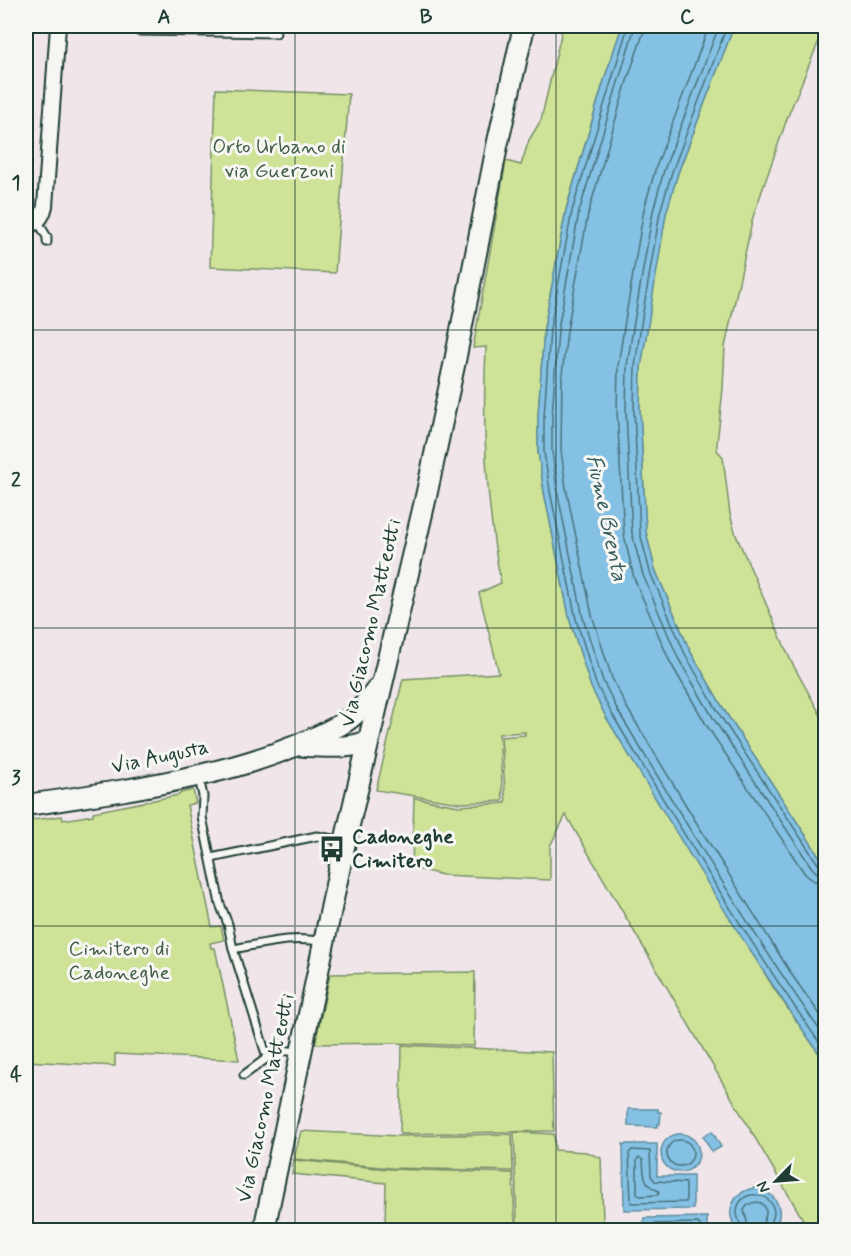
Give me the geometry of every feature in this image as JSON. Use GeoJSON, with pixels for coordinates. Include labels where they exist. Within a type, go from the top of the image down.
{"type":"FeatureCollection","features":[{"type":"Feature","properties":{"kind":"main road","name":"Via Giacomo Matteotti"},"geometry":{"type":"LineString","coordinates":[[264,1230],[360,773],[455,361],[497,146],[524,26]]}},
{"type":"Feature","properties":{"kind":"main road","name":"Via Augusta"},"geometry":{"type":"LineString","coordinates":[[26,805],[199,776],[301,746],[339,726],[352,716],[381,685]]}},
{"type":"Feature","properties":{"kind":"main road"},"geometry":{"type":"LineString","coordinates":[[339,726],[351,730],[368,741]]}},
{"type":"Feature","properties":{"kind":"main road","name":"Via Augusta"},"geometry":{"type":"LineString","coordinates":[[301,746],[339,748],[368,741]]}},
{"type":"Feature","properties":{"kind":"main road"},"geometry":{"type":"LineString","coordinates":[[339,748],[354,763],[360,773]]}},
{"type":"Feature","properties":{"kind":"street"},"geometry":{"type":"LineString","coordinates":[[32,224],[43,215],[45,206],[58,26]]}},
{"type":"Feature","properties":{"kind":"lane"},"geometry":{"type":"LineString","coordinates":[[130,26],[138,31],[276,33]]}},
{"type":"Feature","properties":{"kind":"lane"},"geometry":{"type":"LineString","coordinates":[[32,224],[47,237],[47,242]]}},
{"type":"Feature","properties":{"kind":"lane"},"geometry":{"type":"LineString","coordinates":[[199,776],[202,817],[220,904],[265,1051],[269,1056]]}},
{"type":"Feature","properties":{"kind":"lane"},"geometry":{"type":"LineString","coordinates":[[211,858],[316,836],[345,842]]}},
{"type":"Feature","properties":{"kind":"lane"},"geometry":{"type":"LineString","coordinates":[[233,949],[307,938],[323,942]]}},
{"type":"Feature","properties":{"kind":"lane"},"geometry":{"type":"LineString","coordinates":[[244,1075],[278,1050],[300,1052]]}},
{"type":"Feature","properties":{"kind":"green space"},"geometry":{"type":"Polygon","coordinates":[[[563,26],[622,26],[566,209],[544,328],[538,452],[570,621],[591,687],[606,717],[775,990],[825,1062],[825,1230],[809,1230],[566,815],[550,846],[550,880],[443,875],[412,868],[414,798],[459,806],[506,803],[501,737],[525,735],[525,732],[499,734],[503,801],[460,803],[376,790],[403,679],[499,673],[479,593],[501,583],[486,465],[486,347],[473,348],[506,161],[521,165],[529,140],[541,120],[563,26]]]}},
{"type":"Feature","properties":{"kind":"green space"},"geometry":{"type":"Polygon","coordinates":[[[734,26],[825,26],[788,116],[753,217],[725,347],[717,450],[723,457],[730,514],[736,535],[791,661],[825,723],[825,865],[726,713],[690,651],[655,569],[646,532],[640,410],[641,367],[666,213],[678,173],[734,26]]]}},
{"type":"Feature","properties":{"kind":"green space","name":"Orto Urbano di via Guerzoni"},"geometry":{"type":"Polygon","coordinates":[[[216,89],[349,94],[335,273],[210,267],[216,89]]]}},
{"type":"Feature","properties":{"kind":"green space","name":"Cimitero di Cadoneghe"},"geometry":{"type":"Polygon","coordinates":[[[193,790],[196,803],[187,805],[212,927],[221,926],[224,940],[210,943],[211,948],[215,948],[239,1060],[115,1054],[115,1066],[26,1061],[26,821],[62,816],[63,820],[93,815],[93,812],[179,795],[193,790]]]}},
{"type":"Feature","properties":{"kind":"green space"},"geometry":{"type":"Polygon","coordinates":[[[475,972],[474,1046],[394,1043],[315,1044],[330,974],[475,972]]]}},
{"type":"Feature","properties":{"kind":"green space"},"geometry":{"type":"Polygon","coordinates":[[[402,1045],[552,1052],[554,1131],[400,1134],[402,1045]]]}},
{"type":"Feature","properties":{"kind":"green space"},"geometry":{"type":"Polygon","coordinates":[[[301,1131],[400,1136],[512,1134],[513,1171],[392,1168],[294,1159],[301,1131]]]}},
{"type":"Feature","properties":{"kind":"green space"},"geometry":{"type":"Polygon","coordinates":[[[514,1132],[554,1134],[555,1150],[586,1152],[601,1158],[603,1221],[606,1230],[539,1230],[539,1226],[517,1224],[514,1132]]]}},
{"type":"Feature","properties":{"kind":"green space"},"geometry":{"type":"Polygon","coordinates":[[[294,1160],[388,1169],[513,1173],[515,1225],[449,1226],[537,1227],[537,1230],[324,1230],[324,1228],[430,1226],[385,1226],[386,1183],[292,1174],[294,1160]]]}},
{"type":"Feature","properties":{"kind":"water","name":"Fiume Brenta"},"geometry":{"type":"Polygon","coordinates":[[[622,26],[734,26],[678,173],[666,214],[641,368],[640,410],[646,532],[655,569],[690,651],[726,713],[825,865],[825,1062],[713,892],[606,717],[591,687],[570,621],[544,492],[538,452],[538,416],[544,328],[566,210],[622,26]]]}},
{"type":"Feature","properties":{"kind":"water"},"geometry":{"type":"Polygon","coordinates":[[[628,1109],[658,1109],[658,1112],[661,1112],[660,1124],[658,1127],[628,1126],[628,1109]]]}},
{"type":"Feature","properties":{"kind":"water"},"geometry":{"type":"Polygon","coordinates":[[[712,1131],[721,1147],[712,1152],[703,1136],[712,1131]]]}},
{"type":"Feature","properties":{"kind":"water"},"geometry":{"type":"Polygon","coordinates":[[[680,1134],[693,1140],[699,1153],[693,1166],[680,1172],[667,1166],[661,1153],[667,1140],[680,1134]]]}},
{"type":"Feature","properties":{"kind":"water"},"geometry":{"type":"Polygon","coordinates":[[[623,1144],[657,1144],[657,1176],[693,1176],[693,1209],[624,1210],[623,1144]]]}},
{"type":"Feature","properties":{"kind":"water"},"geometry":{"type":"Polygon","coordinates":[[[754,1188],[768,1193],[777,1203],[779,1217],[772,1230],[738,1230],[731,1217],[732,1204],[741,1194],[754,1188]]]}},
{"type":"Feature","properties":{"kind":"water"},"geometry":{"type":"Polygon","coordinates":[[[707,1217],[707,1230],[644,1230],[644,1218],[707,1217]]]}},
{"type":"Feature","properties":{"kind":"place","name":"Cadoneghe Cimitero"},"geometry":{"type":"Point","coordinates":[332,849]}}]}
